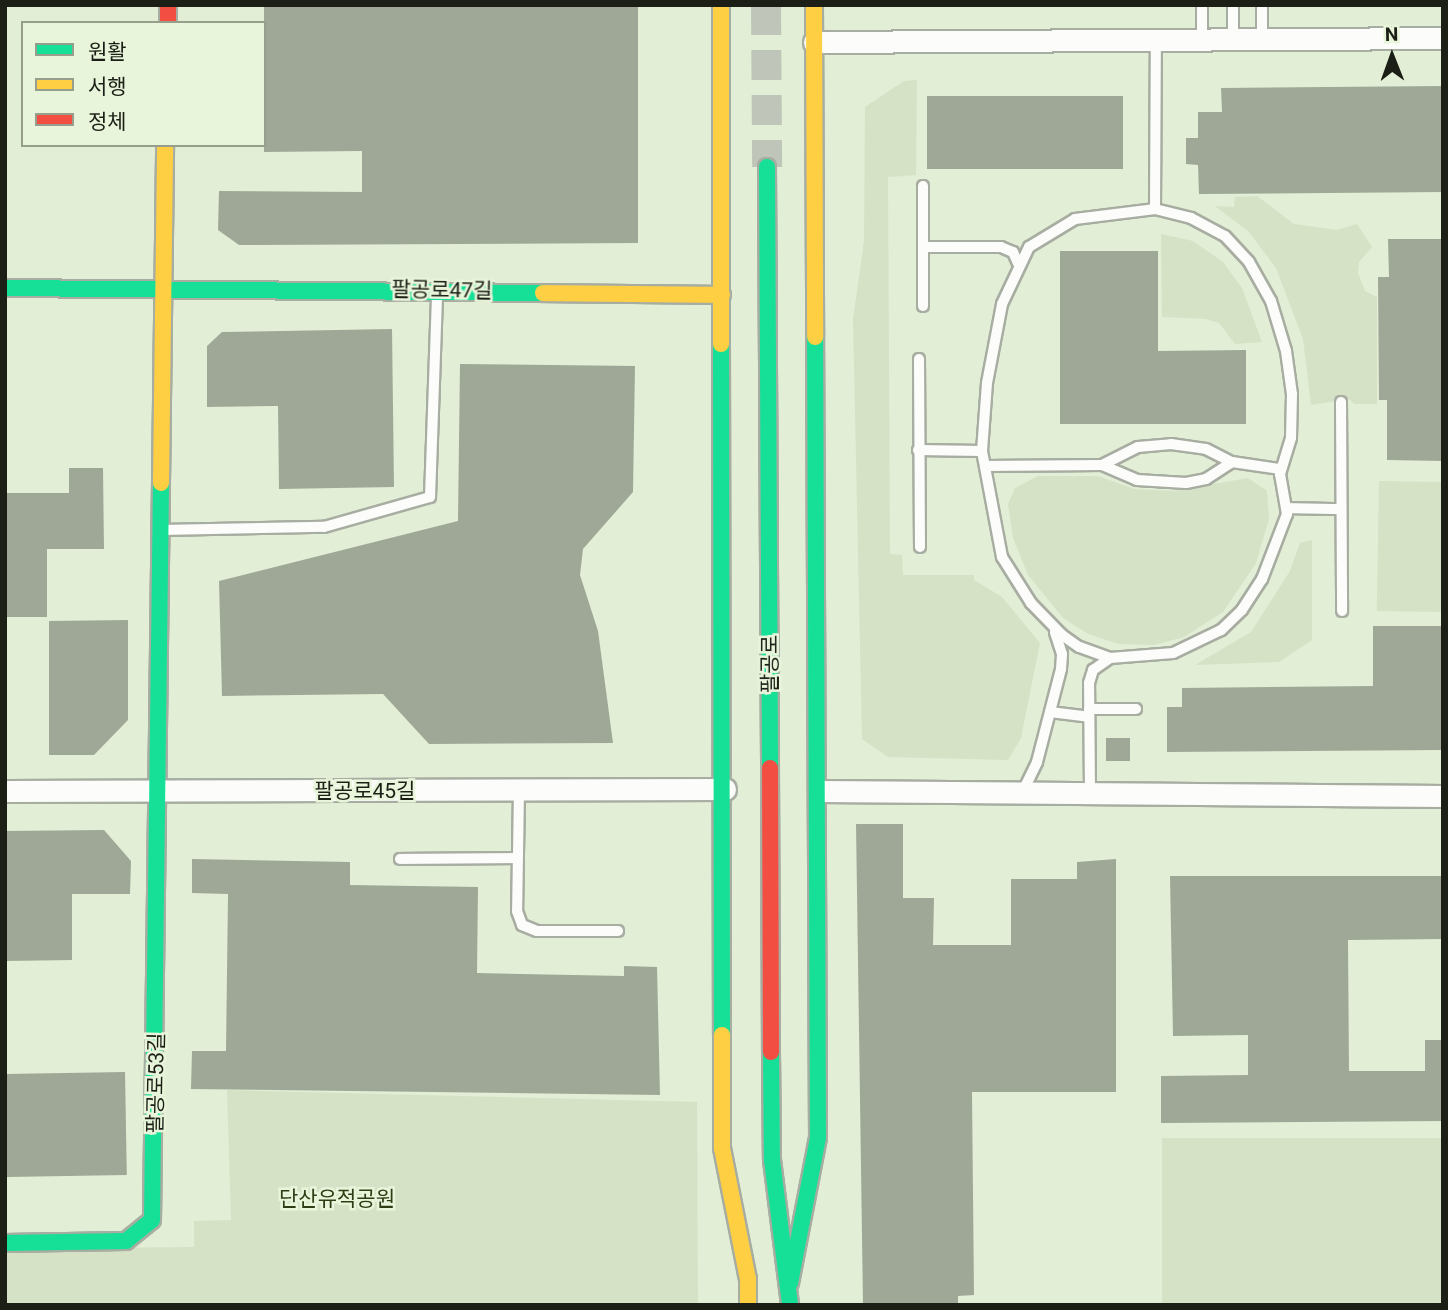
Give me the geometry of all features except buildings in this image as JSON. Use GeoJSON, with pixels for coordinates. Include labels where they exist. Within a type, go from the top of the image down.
{"type":"FeatureCollection","features":[{"type":"Feature","properties":{"kind":"main road"},"geometry":{"type":"LineString","coordinates":[[721,5],[724,789],[722,1149],[748,1279],[748,1305]]}},
{"type":"Feature","properties":{"kind":"main road"},"geometry":{"type":"LineString","coordinates":[[790,1283],[818,1137],[820,791],[814,5]]}},
{"type":"Feature","properties":{"kind":"main road"},"geometry":{"type":"LineString","coordinates":[[160,791],[165,147]]}},
{"type":"Feature","properties":{"kind":"main road","name":"팔공로"},"geometry":{"type":"LineString","coordinates":[[767,167],[772,1160]]}},
{"type":"Feature","properties":{"kind":"main road","name":"팔공로47길"},"geometry":{"type":"LineString","coordinates":[[5,288],[162,287],[722,295]]}},
{"type":"Feature","properties":{"kind":"main road","name":"팔공로53길"},"geometry":{"type":"LineString","coordinates":[[5,1243],[126,1241],[152,1220],[160,791]]}},
{"type":"Feature","properties":{"kind":"main road"},"geometry":{"type":"LineString","coordinates":[[761,1213],[772,1160]]}},
{"type":"Feature","properties":{"kind":"main road"},"geometry":{"type":"LineString","coordinates":[[772,1160],[790,1283],[790,1305]]}},
{"type":"Feature","properties":{"kind":"main road"},"geometry":{"type":"LineString","coordinates":[[748,1279],[756,1239]]}},
{"type":"Feature","properties":{"kind":"street"},"geometry":{"type":"LineString","coordinates":[[814,42],[1443,38]]}},
{"type":"Feature","properties":{"kind":"street","name":"팔공로45길"},"geometry":{"type":"LineString","coordinates":[[5,791],[724,789]]}},
{"type":"Feature","properties":{"kind":"street"},"geometry":{"type":"LineString","coordinates":[[820,791],[1443,796]]}},
{"type":"Feature","properties":{"kind":"lane"},"geometry":{"type":"LineString","coordinates":[[1202,5],[1202,41]]}},
{"type":"Feature","properties":{"kind":"lane"},"geometry":{"type":"LineString","coordinates":[[1233,5],[1233,40]]}},
{"type":"Feature","properties":{"kind":"lane"},"geometry":{"type":"LineString","coordinates":[[1262,5],[1262,40]]}},
{"type":"Feature","properties":{"kind":"lane"},"geometry":{"type":"LineString","coordinates":[[1155,209],[1156,41]]}},
{"type":"Feature","properties":{"kind":"lane"},"geometry":{"type":"LineString","coordinates":[[923,186],[923,306]]}},
{"type":"Feature","properties":{"kind":"lane"},"geometry":{"type":"LineString","coordinates":[[1155,209],[1191,218],[1217,231],[1243,254],[1262,282],[1284,340],[1291,386],[1291,438],[1280,469],[1287,508],[1262,579],[1242,610],[1221,630],[1173,653],[1110,658],[1079,648],[1053,626],[1031,603],[1002,557],[982,451],[994,330],[1018,262],[1038,238],[1068,222],[1155,209]]}},
{"type":"Feature","properties":{"kind":"lane"},"geometry":{"type":"LineString","coordinates":[[923,247],[1002,247],[1013,252],[1018,262]]}},
{"type":"Feature","properties":{"kind":"lane"},"geometry":{"type":"LineString","coordinates":[[161,530],[324,527],[430,497],[437,290]]}},
{"type":"Feature","properties":{"kind":"lane"},"geometry":{"type":"LineString","coordinates":[[919,359],[919,547]]}},
{"type":"Feature","properties":{"kind":"lane"},"geometry":{"type":"LineString","coordinates":[[1341,402],[1342,611]]}},
{"type":"Feature","properties":{"kind":"lane"},"geometry":{"type":"LineString","coordinates":[[1102,465],[1138,447],[1171,444],[1206,449],[1232,462],[1280,469]]}},
{"type":"Feature","properties":{"kind":"lane"},"geometry":{"type":"LineString","coordinates":[[918,450],[982,451]]}},
{"type":"Feature","properties":{"kind":"lane"},"geometry":{"type":"LineString","coordinates":[[985,466],[1102,465],[1138,480],[1159,483],[1199,481],[1232,462]]}},
{"type":"Feature","properties":{"kind":"lane"},"geometry":{"type":"LineString","coordinates":[[1287,508],[1341,509]]}},
{"type":"Feature","properties":{"kind":"lane"},"geometry":{"type":"LineString","coordinates":[[1022,793],[1037,762],[1063,658],[1053,626]]}},
{"type":"Feature","properties":{"kind":"lane"},"geometry":{"type":"LineString","coordinates":[[1090,792],[1091,673],[1110,658]]}},
{"type":"Feature","properties":{"kind":"lane"},"geometry":{"type":"LineString","coordinates":[[1051,712],[1089,713],[1136,709]]}},
{"type":"Feature","properties":{"kind":"lane"},"geometry":{"type":"LineString","coordinates":[[519,790],[517,912],[522,925],[537,931],[618,931]]}},
{"type":"Feature","properties":{"kind":"lane"},"geometry":{"type":"LineString","coordinates":[[400,859],[517,859]]}},
{"type":"Feature","properties":{"kind":"shaded area"},"geometry":{"type":"Polygon","coordinates":[[[5,5],[1443,5],[1443,1305],[5,1305],[5,5]]]}},
{"type":"Feature","properties":{"kind":"green space"},"geometry":{"type":"Polygon","coordinates":[[[917,80],[916,175],[888,177],[890,554],[902,555],[903,575],[974,575],[974,580],[1002,597],[1040,643],[1021,738],[1008,760],[888,757],[862,739],[853,319],[864,241],[865,107],[904,81],[917,80]]]}},
{"type":"Feature","properties":{"kind":"green space"},"geometry":{"type":"Polygon","coordinates":[[[1257,196],[1294,224],[1337,230],[1357,224],[1372,247],[1359,262],[1358,273],[1365,291],[1377,297],[1377,404],[1355,404],[1348,399],[1311,405],[1303,339],[1276,268],[1249,232],[1215,206],[1234,207],[1235,197],[1257,196]]]}},
{"type":"Feature","properties":{"kind":"green space"},"geometry":{"type":"Polygon","coordinates":[[[1161,234],[1193,241],[1223,262],[1242,288],[1262,342],[1235,344],[1219,323],[1206,319],[1162,317],[1161,234]]]}},
{"type":"Feature","properties":{"kind":"green space"},"geometry":{"type":"Polygon","coordinates":[[[1038,476],[1098,476],[1134,489],[1174,491],[1248,478],[1267,491],[1269,519],[1256,563],[1223,612],[1184,637],[1154,645],[1119,644],[1088,634],[1063,618],[1028,575],[1013,538],[1008,504],[1015,488],[1038,476]]]}},
{"type":"Feature","properties":{"kind":"green space"},"geometry":{"type":"Polygon","coordinates":[[[1379,481],[1443,482],[1441,612],[1377,611],[1379,481]]]}},
{"type":"Feature","properties":{"kind":"green space"},"geometry":{"type":"Polygon","coordinates":[[[1312,540],[1312,640],[1279,662],[1195,665],[1251,632],[1290,571],[1300,543],[1312,540]]]}},
{"type":"Feature","properties":{"kind":"green space","name":"단산유적공원"},"geometry":{"type":"Polygon","coordinates":[[[227,1090],[697,1102],[698,1305],[5,1305],[5,1249],[194,1247],[194,1221],[231,1220],[227,1090]]]}},
{"type":"Feature","properties":{"kind":"green space"},"geometry":{"type":"Polygon","coordinates":[[[1162,1138],[1443,1138],[1443,1305],[1162,1305],[1162,1138]]]}},
{"type":"Feature","properties":{"kind":"tunnel"},"geometry":{"type":"LineString","coordinates":[[766,5],[767,167]]}},
{"type":"Feature","properties":{"kind":"traffic: fast"},"geometry":{"type":"LineString","coordinates":[[767,167],[770,768]]}},
{"type":"Feature","properties":{"kind":"traffic: fast"},"geometry":{"type":"LineString","coordinates":[[5,288],[543,293]]}},
{"type":"Feature","properties":{"kind":"traffic: fast"},"geometry":{"type":"LineString","coordinates":[[790,1283],[818,1137],[815,337]]}},
{"type":"Feature","properties":{"kind":"traffic: fast"},"geometry":{"type":"LineString","coordinates":[[721,344],[722,1035]]}},
{"type":"Feature","properties":{"kind":"traffic: fast"},"geometry":{"type":"LineString","coordinates":[[5,1243],[126,1241],[152,1220],[161,483]]}},
{"type":"Feature","properties":{"kind":"traffic: fast"},"geometry":{"type":"LineString","coordinates":[[771,1052],[772,1160],[790,1305]]}},
{"type":"Feature","properties":{"kind":"traffic: slow"},"geometry":{"type":"LineString","coordinates":[[721,5],[721,344]]}},
{"type":"Feature","properties":{"kind":"traffic: slow"},"geometry":{"type":"LineString","coordinates":[[814,5],[815,337]]}},
{"type":"Feature","properties":{"kind":"traffic: slow"},"geometry":{"type":"LineString","coordinates":[[161,483],[165,147]]}},
{"type":"Feature","properties":{"kind":"traffic: slow"},"geometry":{"type":"LineString","coordinates":[[543,293],[722,295]]}},
{"type":"Feature","properties":{"kind":"traffic: slow"},"geometry":{"type":"LineString","coordinates":[[722,1035],[722,1148],[748,1279],[748,1305]]}},
{"type":"Feature","properties":{"kind":"traffic: jam"},"geometry":{"type":"LineString","coordinates":[[168,5],[168,21]]}},
{"type":"Feature","properties":{"kind":"traffic: jam"},"geometry":{"type":"LineString","coordinates":[[770,768],[771,1052]]}}]}
